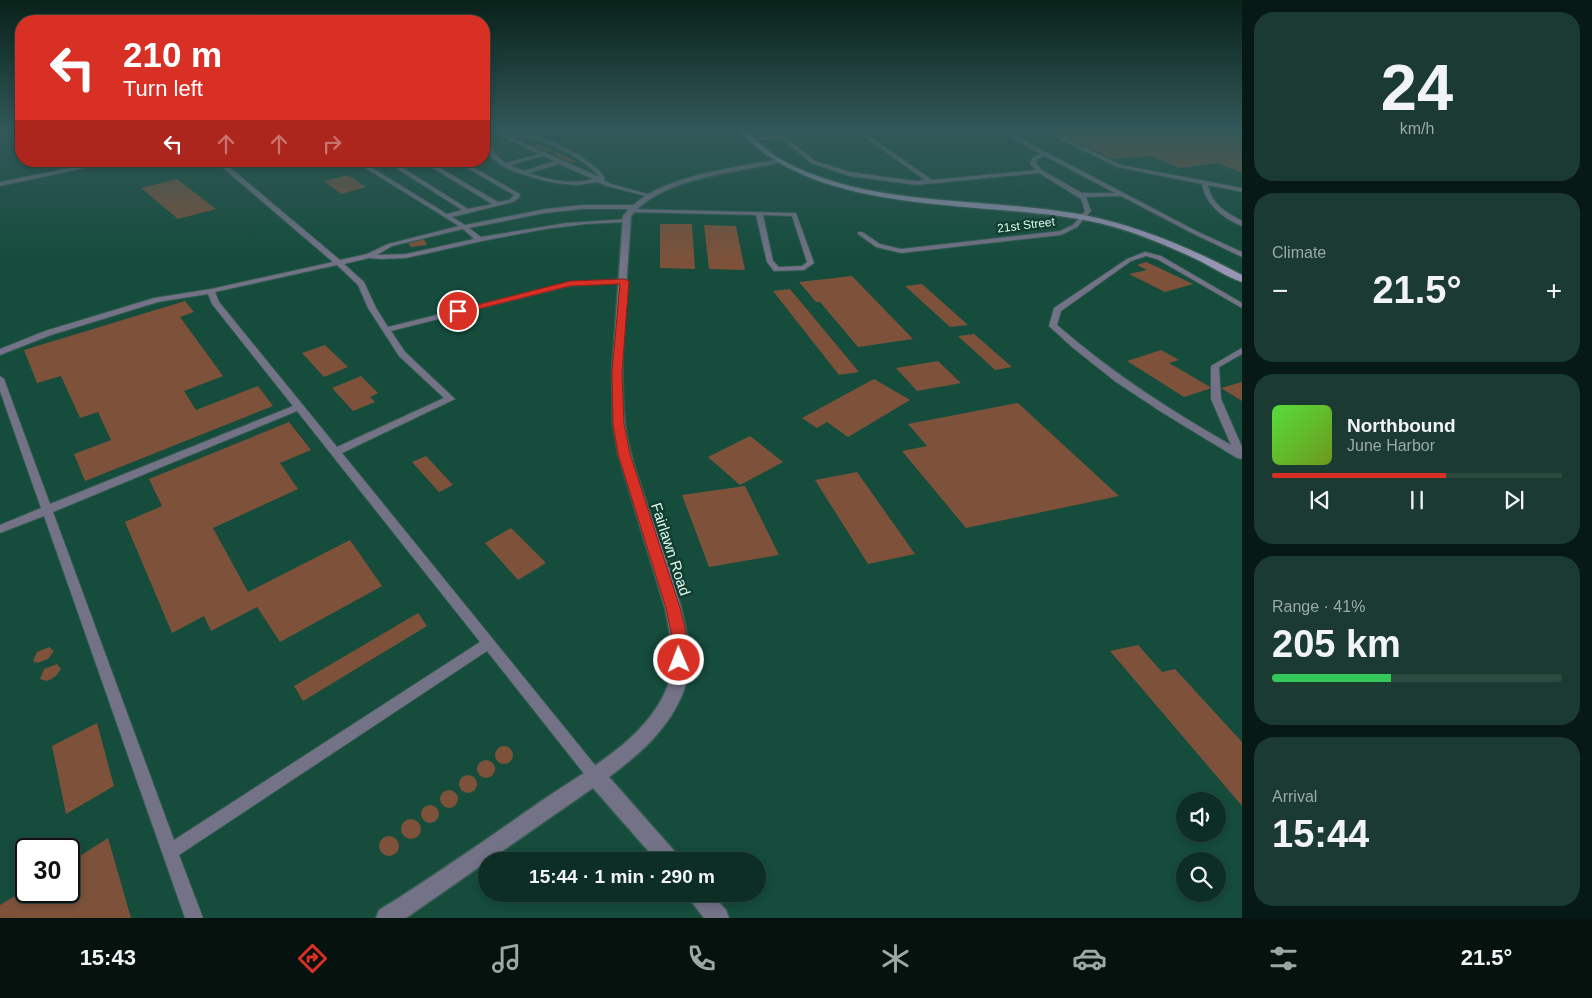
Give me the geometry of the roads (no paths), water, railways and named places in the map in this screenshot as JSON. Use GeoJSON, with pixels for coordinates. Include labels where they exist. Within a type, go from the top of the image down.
{"type":"FeatureCollection","features":[{"type":"Feature","properties":{"kind":"street"},"geometry":{"type":"LineString","coordinates":[[629,213],[648,195],[689,181],[722,174]]}},
{"type":"Feature","properties":{"kind":"street"},"geometry":{"type":"LineString","coordinates":[[807,174],[818,179],[858,189],[1082,217],[1153,237],[1242,279]]}},
{"type":"Feature","properties":{"kind":"street","name":"Fairlawn Road"},"geometry":{"type":"LineString","coordinates":[[387,918],[448,879],[638,742],[660,718],[676,690],[679,660],[678,632],[673,608],[624,454],[618,424],[617,372],[629,213]]}},
{"type":"Feature","properties":{"kind":"street"},"geometry":{"type":"LineString","coordinates":[[594,775],[662,852]]}},
{"type":"Feature","properties":{"kind":"street"},"geometry":{"type":"LineString","coordinates":[[705,902],[718,918]]}},
{"type":"Feature","properties":{"kind":"lane"},"geometry":{"type":"LineString","coordinates":[[0,184],[50,174]]}},
{"type":"Feature","properties":{"kind":"lane"},"geometry":{"type":"LineString","coordinates":[[233,174],[339,262],[361,284],[372,308],[402,354],[450,399],[335,452]]}},
{"type":"Feature","properties":{"kind":"lane"},"geometry":{"type":"LineString","coordinates":[[377,174],[464,227],[480,240]]}},
{"type":"Feature","properties":{"kind":"lane"},"geometry":{"type":"LineString","coordinates":[[408,174],[467,211]]}},
{"type":"Feature","properties":{"kind":"lane"},"geometry":{"type":"LineString","coordinates":[[446,174],[497,204]]}},
{"type":"Feature","properties":{"kind":"lane"},"geometry":{"type":"LineString","coordinates":[[446,216],[515,199],[517,194],[481,174]]}},
{"type":"Feature","properties":{"kind":"lane"},"geometry":{"type":"LineString","coordinates":[[526,174],[533,177],[573,183],[598,181],[603,177],[600,174]]}},
{"type":"Feature","properties":{"kind":"lane"},"geometry":{"type":"LineString","coordinates":[[583,174],[598,181],[648,195]]}},
{"type":"Feature","properties":{"kind":"lane"},"geometry":{"type":"LineString","coordinates":[[855,174],[916,183],[1009,174]]}},
{"type":"Feature","properties":{"kind":"lane"},"geometry":{"type":"LineString","coordinates":[[920,174],[930,181]]}},
{"type":"Feature","properties":{"kind":"lane"},"geometry":{"type":"LineString","coordinates":[[1045,174],[1084,198],[1088,211],[1082,217]]}},
{"type":"Feature","properties":{"kind":"lane"},"geometry":{"type":"LineString","coordinates":[[1082,174],[1242,255]]}},
{"type":"Feature","properties":{"kind":"lane"},"geometry":{"type":"LineString","coordinates":[[1159,174],[1242,190]]}},
{"type":"Feature","properties":{"kind":"lane"},"geometry":{"type":"LineString","coordinates":[[1205,183],[1206,194],[1224,213],[1242,224]]}},
{"type":"Feature","properties":{"kind":"lane"},"geometry":{"type":"LineString","coordinates":[[1080,195],[1122,195]]}},
{"type":"Feature","properties":{"kind":"lane"},"geometry":{"type":"LineString","coordinates":[[0,352],[48,333],[157,300],[211,291],[369,256],[390,245],[464,227],[544,211],[582,207],[629,213],[759,213],[794,214],[811,263],[804,268],[778,269],[770,262],[759,213]]}},
{"type":"Feature","properties":{"kind":"lane"},"geometry":{"type":"LineString","coordinates":[[369,256],[385,258],[409,255],[629,213]]}},
{"type":"Feature","properties":{"kind":"lane","name":"21st Street"},"geometry":{"type":"LineString","coordinates":[[860,233],[878,246],[901,251],[1061,233],[1075,226],[1082,217]]}},
{"type":"Feature","properties":{"kind":"lane"},"geometry":{"type":"LineString","coordinates":[[1241,455],[1167,414],[1089,359],[1053,326],[1057,310],[1130,260],[1145,254],[1159,257],[1242,306]]}},
{"type":"Feature","properties":{"kind":"lane"},"geometry":{"type":"LineString","coordinates":[[386,330],[570,284],[624,281]]}},
{"type":"Feature","properties":{"kind":"lane"},"geometry":{"type":"LineString","coordinates":[[211,291],[215,302],[594,775]]}},
{"type":"Feature","properties":{"kind":"lane"},"geometry":{"type":"LineString","coordinates":[[1241,455],[1216,399],[1215,366],[1242,350]]}},
{"type":"Feature","properties":{"kind":"lane"},"geometry":{"type":"LineString","coordinates":[[0,379],[194,918]]}},
{"type":"Feature","properties":{"kind":"lane"},"geometry":{"type":"LineString","coordinates":[[0,529],[299,407]]}},
{"type":"Feature","properties":{"kind":"lane"},"geometry":{"type":"LineString","coordinates":[[170,852],[489,643]]}}]}
